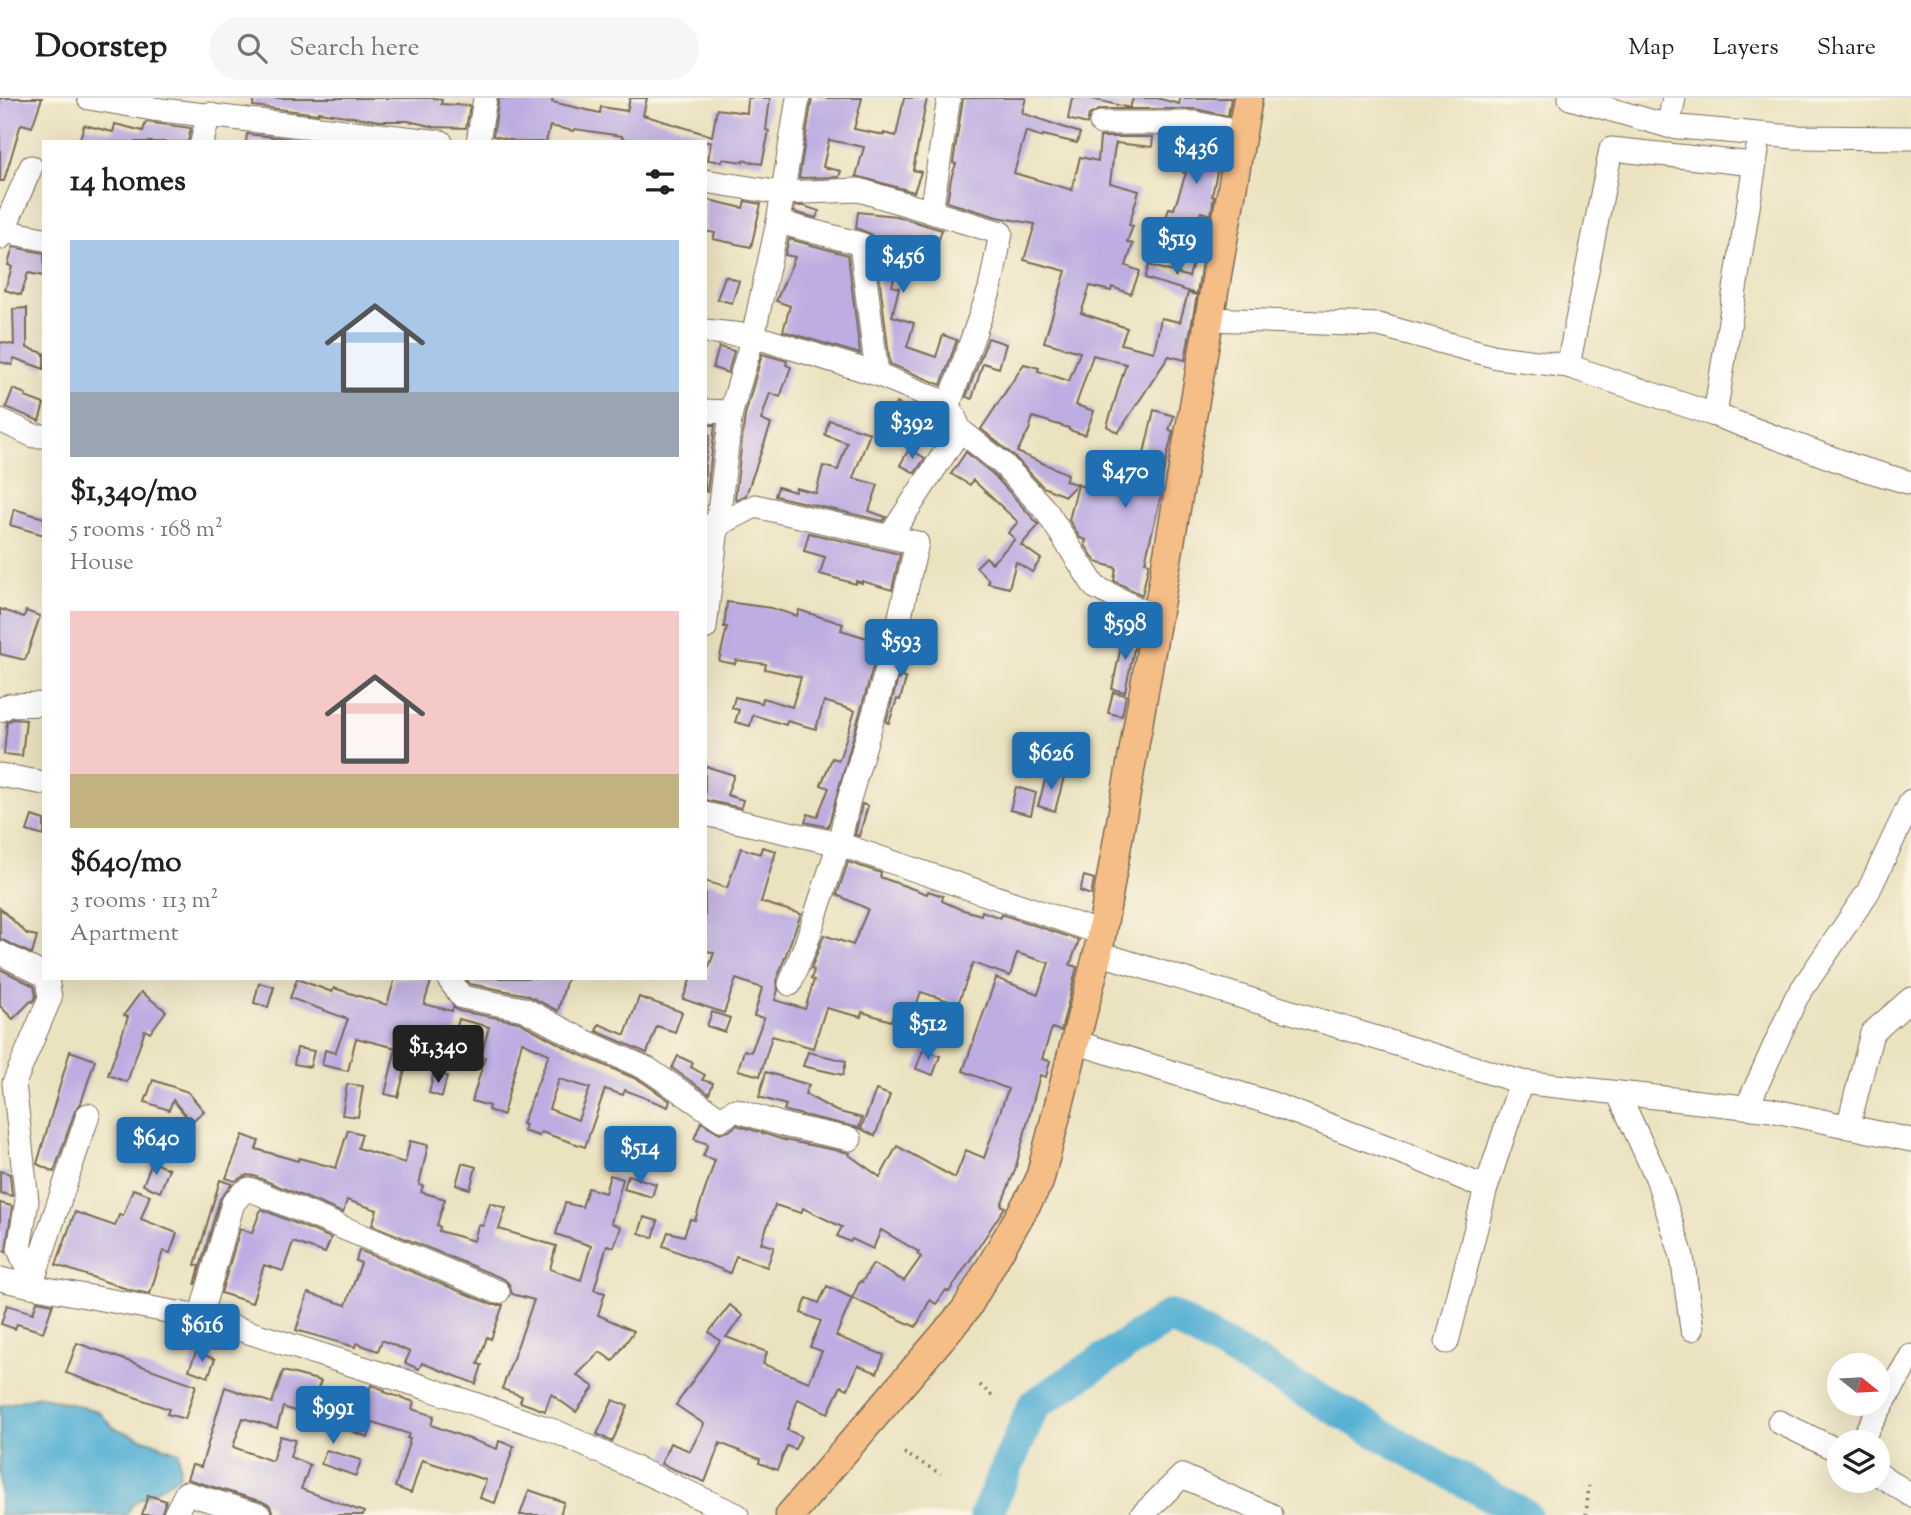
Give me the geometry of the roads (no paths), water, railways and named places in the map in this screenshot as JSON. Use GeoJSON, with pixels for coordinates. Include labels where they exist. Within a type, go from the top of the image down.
{"type":"FeatureCollection","features":[{"type":"Feature","properties":{"kind":"main road"},"geometry":{"type":"LineString","coordinates":[[790,1515],[966,1309],[1040,1182],[1099,943],[1248,98]]}},
{"type":"Feature","properties":{"kind":"street"},"geometry":{"type":"LineString","coordinates":[[89,98],[154,103],[209,114],[425,140]]}},
{"type":"Feature","properties":{"kind":"street"},"geometry":{"type":"LineString","coordinates":[[478,140],[485,98]]}},
{"type":"Feature","properties":{"kind":"street"},"geometry":{"type":"LineString","coordinates":[[707,594],[711,526],[731,412],[753,336],[778,222],[798,98]]}},
{"type":"Feature","properties":{"kind":"street"},"geometry":{"type":"LineString","coordinates":[[931,212],[949,98]]}},
{"type":"Feature","properties":{"kind":"street"},"geometry":{"type":"LineString","coordinates":[[1570,98],[1668,126],[1794,137],[1911,138]]}},
{"type":"Feature","properties":{"kind":"street"},"geometry":{"type":"LineString","coordinates":[[1668,126],[1674,98]]}},
{"type":"Feature","properties":{"kind":"street"},"geometry":{"type":"LineString","coordinates":[[202,140],[209,114]]}},
{"type":"Feature","properties":{"kind":"street"},"geometry":{"type":"LineString","coordinates":[[1101,123],[1195,122],[1242,133]]}},
{"type":"Feature","properties":{"kind":"street"},"geometry":{"type":"LineString","coordinates":[[1715,415],[1759,134]]}},
{"type":"Feature","properties":{"kind":"street"},"geometry":{"type":"LineString","coordinates":[[1568,366],[1611,149],[1754,164]]}},
{"type":"Feature","properties":{"kind":"street"},"geometry":{"type":"LineString","coordinates":[[32,167],[2,235],[42,239]]}},
{"type":"Feature","properties":{"kind":"street"},"geometry":{"type":"LineString","coordinates":[[707,181],[781,193],[859,190],[1002,233],[990,289],[950,404],[960,430],[1004,465],[1047,512],[1095,587],[1156,618]]}},
{"type":"Feature","properties":{"kind":"street"},"geometry":{"type":"LineString","coordinates":[[778,222],[861,244],[877,374]]}},
{"type":"Feature","properties":{"kind":"street"},"geometry":{"type":"LineString","coordinates":[[1208,319],[1379,325],[1497,357],[1568,366],[1715,415],[1856,467],[1911,483]]}},
{"type":"Feature","properties":{"kind":"street"},"geometry":{"type":"LineString","coordinates":[[707,331],[753,336],[877,374],[950,404]]}},
{"type":"Feature","properties":{"kind":"street"},"geometry":{"type":"LineString","coordinates":[[707,411],[731,412]]}},
{"type":"Feature","properties":{"kind":"street"},"geometry":{"type":"LineString","coordinates":[[0,420],[34,436],[42,436]]}},
{"type":"Feature","properties":{"kind":"street"},"geometry":{"type":"LineString","coordinates":[[890,536],[960,430]]}},
{"type":"Feature","properties":{"kind":"street"},"geometry":{"type":"LineString","coordinates":[[711,526],[755,506],[916,543],[891,655],[848,803],[839,844],[790,984]]}},
{"type":"Feature","properties":{"kind":"street"},"geometry":{"type":"LineString","coordinates":[[0,710],[10,705],[42,704]]}},
{"type":"Feature","properties":{"kind":"street"},"geometry":{"type":"LineString","coordinates":[[0,775],[42,783]]}},
{"type":"Feature","properties":{"kind":"street"},"geometry":{"type":"LineString","coordinates":[[1747,1107],[1796,998],[1868,892],[1911,801]]}},
{"type":"Feature","properties":{"kind":"street"},"geometry":{"type":"LineString","coordinates":[[707,814],[839,844],[1099,943],[1521,1082],[1771,1110],[1911,1140]]}},
{"type":"Feature","properties":{"kind":"street"},"geometry":{"type":"LineString","coordinates":[[0,953],[42,975]]}},
{"type":"Feature","properties":{"kind":"street"},"geometry":{"type":"LineString","coordinates":[[32,1285],[19,1249],[27,1201],[14,1083],[50,998],[46,980]]}},
{"type":"Feature","properties":{"kind":"street"},"geometry":{"type":"LineString","coordinates":[[449,980],[462,997],[524,1009],[583,1040],[648,1069],[721,1119],[735,1110],[787,1126],[850,1139]]}},
{"type":"Feature","properties":{"kind":"street"},"geometry":{"type":"LineString","coordinates":[[1848,1127],[1872,1033],[1911,999]]}},
{"type":"Feature","properties":{"kind":"street"},"geometry":{"type":"LineString","coordinates":[[1075,1042],[1269,1102],[1411,1156],[1486,1188]]}},
{"type":"Feature","properties":{"kind":"street"},"geometry":{"type":"LineString","coordinates":[[1447,1342],[1486,1188],[1521,1082]]}},
{"type":"Feature","properties":{"kind":"street"},"geometry":{"type":"LineString","coordinates":[[1618,1093],[1657,1178],[1678,1243],[1692,1329]]}},
{"type":"Feature","properties":{"kind":"street"},"geometry":{"type":"LineString","coordinates":[[32,1285],[88,1115]]}},
{"type":"Feature","properties":{"kind":"street"},"geometry":{"type":"LineString","coordinates":[[200,1317],[233,1203],[248,1189],[498,1292]]}},
{"type":"Feature","properties":{"kind":"street"},"geometry":{"type":"LineString","coordinates":[[0,1279],[200,1317],[424,1387],[557,1432],[737,1515]]}},
{"type":"Feature","properties":{"kind":"street"},"geometry":{"type":"LineString","coordinates":[[1867,1430],[1911,1356]]}},
{"type":"Feature","properties":{"kind":"street"},"geometry":{"type":"LineString","coordinates":[[1779,1422],[1827,1445]]}},
{"type":"Feature","properties":{"kind":"street"},"geometry":{"type":"LineString","coordinates":[[1142,1515],[1182,1476],[1271,1515]]}},
{"type":"Feature","properties":{"kind":"street"},"geometry":{"type":"LineString","coordinates":[[1890,1482],[1911,1495]]}},
{"type":"Feature","properties":{"kind":"street"},"geometry":{"type":"LineString","coordinates":[[175,1515],[186,1493],[259,1515]]}},
{"type":"Feature","properties":{"kind":"water"},"geometry":{"type":"Polygon","coordinates":[[[39,1396],[98,1411],[114,1428],[179,1452],[180,1476],[134,1503],[126,1515],[0,1515],[0,1406],[39,1396]]]}},
{"type":"Feature","properties":{"kind":"waterway"},"geometry":{"type":"LineString","coordinates":[[986,1515],[1034,1405],[1170,1316],[1525,1515]]}}]}
